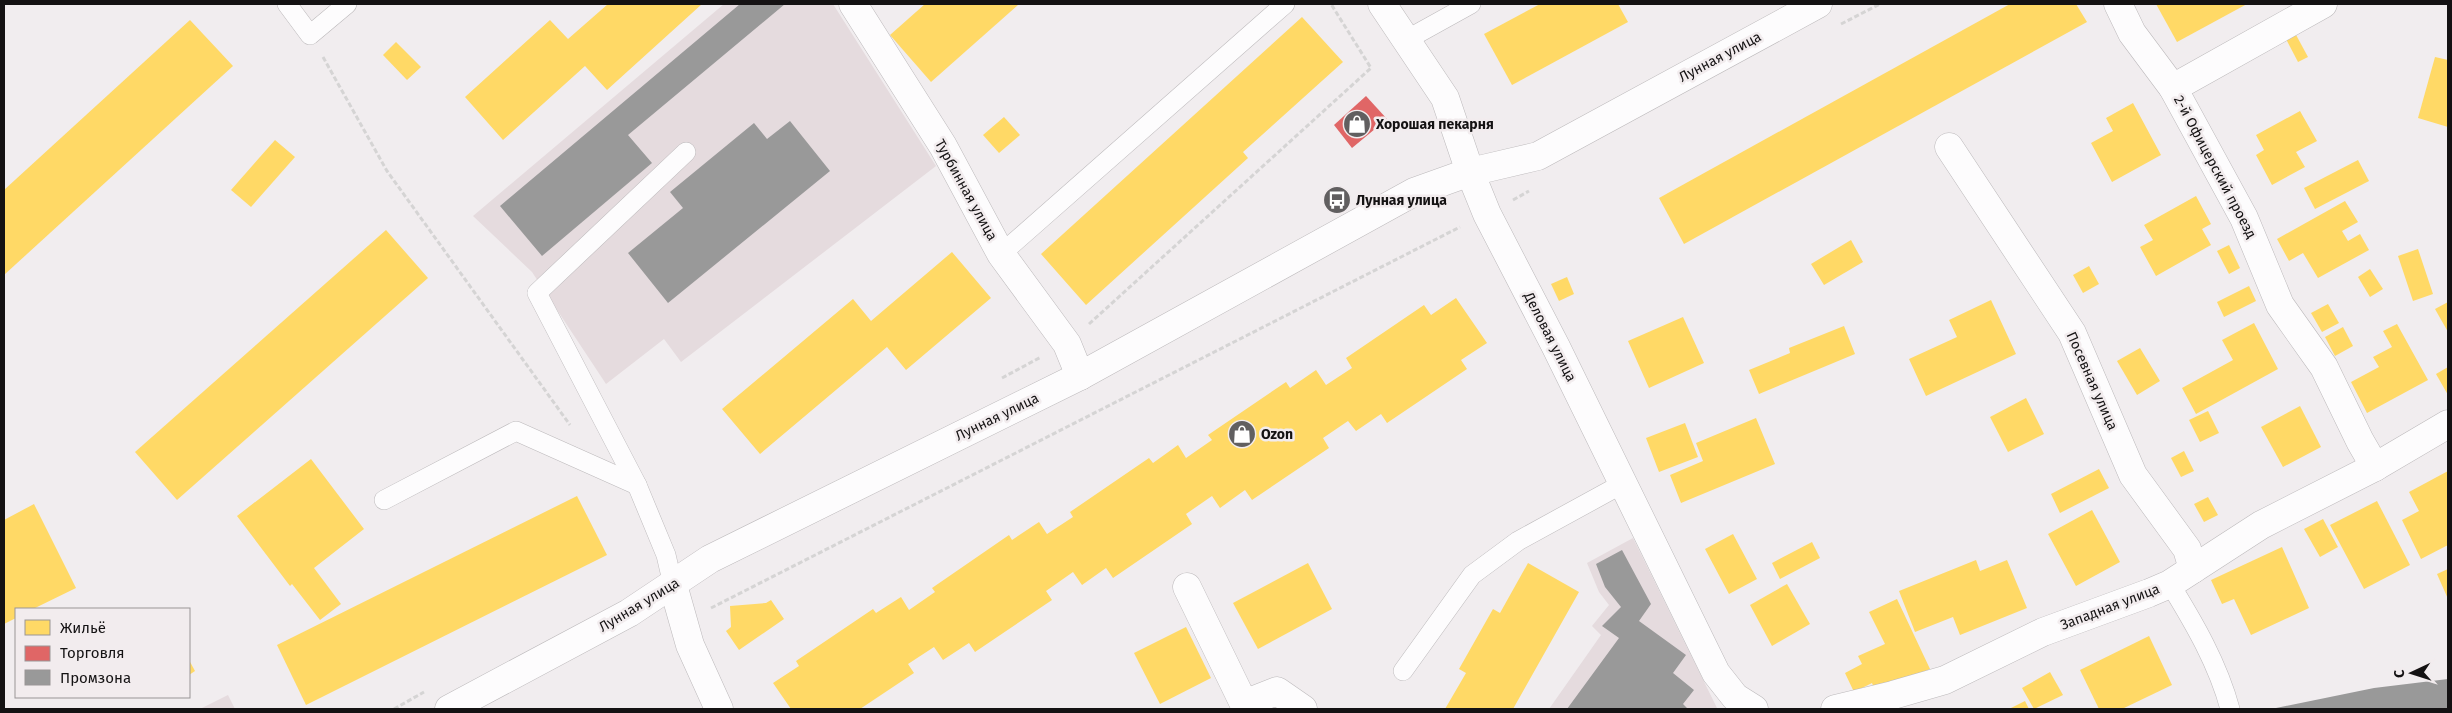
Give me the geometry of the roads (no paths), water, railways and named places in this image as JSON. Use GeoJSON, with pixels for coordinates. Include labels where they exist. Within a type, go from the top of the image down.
{"type":"FeatureCollection","features":[{"type":"Feature","properties":{"kind":"street","name":"Турбинная улица"},"geometry":{"type":"LineString","coordinates":[[853,4],[943,146],[1001,254],[1067,344],[1080,376]]}},
{"type":"Feature","properties":{"kind":"street","name":"Деловая улица"},"geometry":{"type":"LineString","coordinates":[[1382,4],[1445,98],[1470,172],[1487,214],[1556,347],[1716,673],[1735,697],[1754,709]]}},
{"type":"Feature","properties":{"kind":"street","name":"Лунная улица"},"geometry":{"type":"LineString","coordinates":[[449,709],[629,613],[673,585],[710,558],[1080,376],[1414,192],[1470,172],[1538,156],[1818,4]]}},
{"type":"Feature","properties":{"kind":"street","name":"2-й Офицерский проезд"},"geometry":{"type":"LineString","coordinates":[[2118,4],[2132,33],[2173,88],[2244,218],[2280,305],[2324,367],[2360,441],[2375,467]]}},
{"type":"Feature","properties":{"kind":"street"},"geometry":{"type":"LineString","coordinates":[[2173,88],[2323,4]]}},
{"type":"Feature","properties":{"kind":"street","name":"Посевная улица"},"geometry":{"type":"LineString","coordinates":[[1949,148],[2072,333],[2133,475],[2187,549],[2192,568]]}},
{"type":"Feature","properties":{"kind":"street","name":"Западная улица"},"geometry":{"type":"LineString","coordinates":[[1835,709],[1893,696],[1945,680],[2043,632],[2150,594],[2170,584],[2261,525],[2375,467],[2448,424]]}},
{"type":"Feature","properties":{"kind":"street"},"geometry":{"type":"LineString","coordinates":[[673,585],[690,645],[718,709]]}},
{"type":"Feature","properties":{"kind":"street"},"geometry":{"type":"LineString","coordinates":[[1187,587],[1238,707],[1277,691],[1303,709]]}},
{"type":"Feature","properties":{"kind":"lane"},"geometry":{"type":"LineString","coordinates":[[287,4],[310,35],[347,4]]}},
{"type":"Feature","properties":{"kind":"lane"},"geometry":{"type":"LineString","coordinates":[[1001,254],[1285,4]]}},
{"type":"Feature","properties":{"kind":"lane"},"geometry":{"type":"LineString","coordinates":[[1406,40],[1471,4]]}},
{"type":"Feature","properties":{"kind":"lane"},"geometry":{"type":"LineString","coordinates":[[673,585],[666,555],[638,486],[536,293],[686,152]]}},
{"type":"Feature","properties":{"kind":"lane"},"geometry":{"type":"LineString","coordinates":[[384,500],[516,432],[638,486]]}},
{"type":"Feature","properties":{"kind":"lane"},"geometry":{"type":"LineString","coordinates":[[1403,671],[1472,575],[1518,541],[1622,484]]}},
{"type":"Feature","properties":{"kind":"lane"},"geometry":{"type":"LineString","coordinates":[[2170,584],[2224,684],[2230,709]]}},
{"type":"Feature","properties":{"kind":"place","name":"Хорошая пекарня"},"geometry":{"type":"Point","coordinates":[1357,124]}},
{"type":"Feature","properties":{"kind":"place","name":"Лунная улица"},"geometry":{"type":"Point","coordinates":[1337,200]}},
{"type":"Feature","properties":{"kind":"place","name":"Ozon"},"geometry":{"type":"Point","coordinates":[1242,434]}}]}
